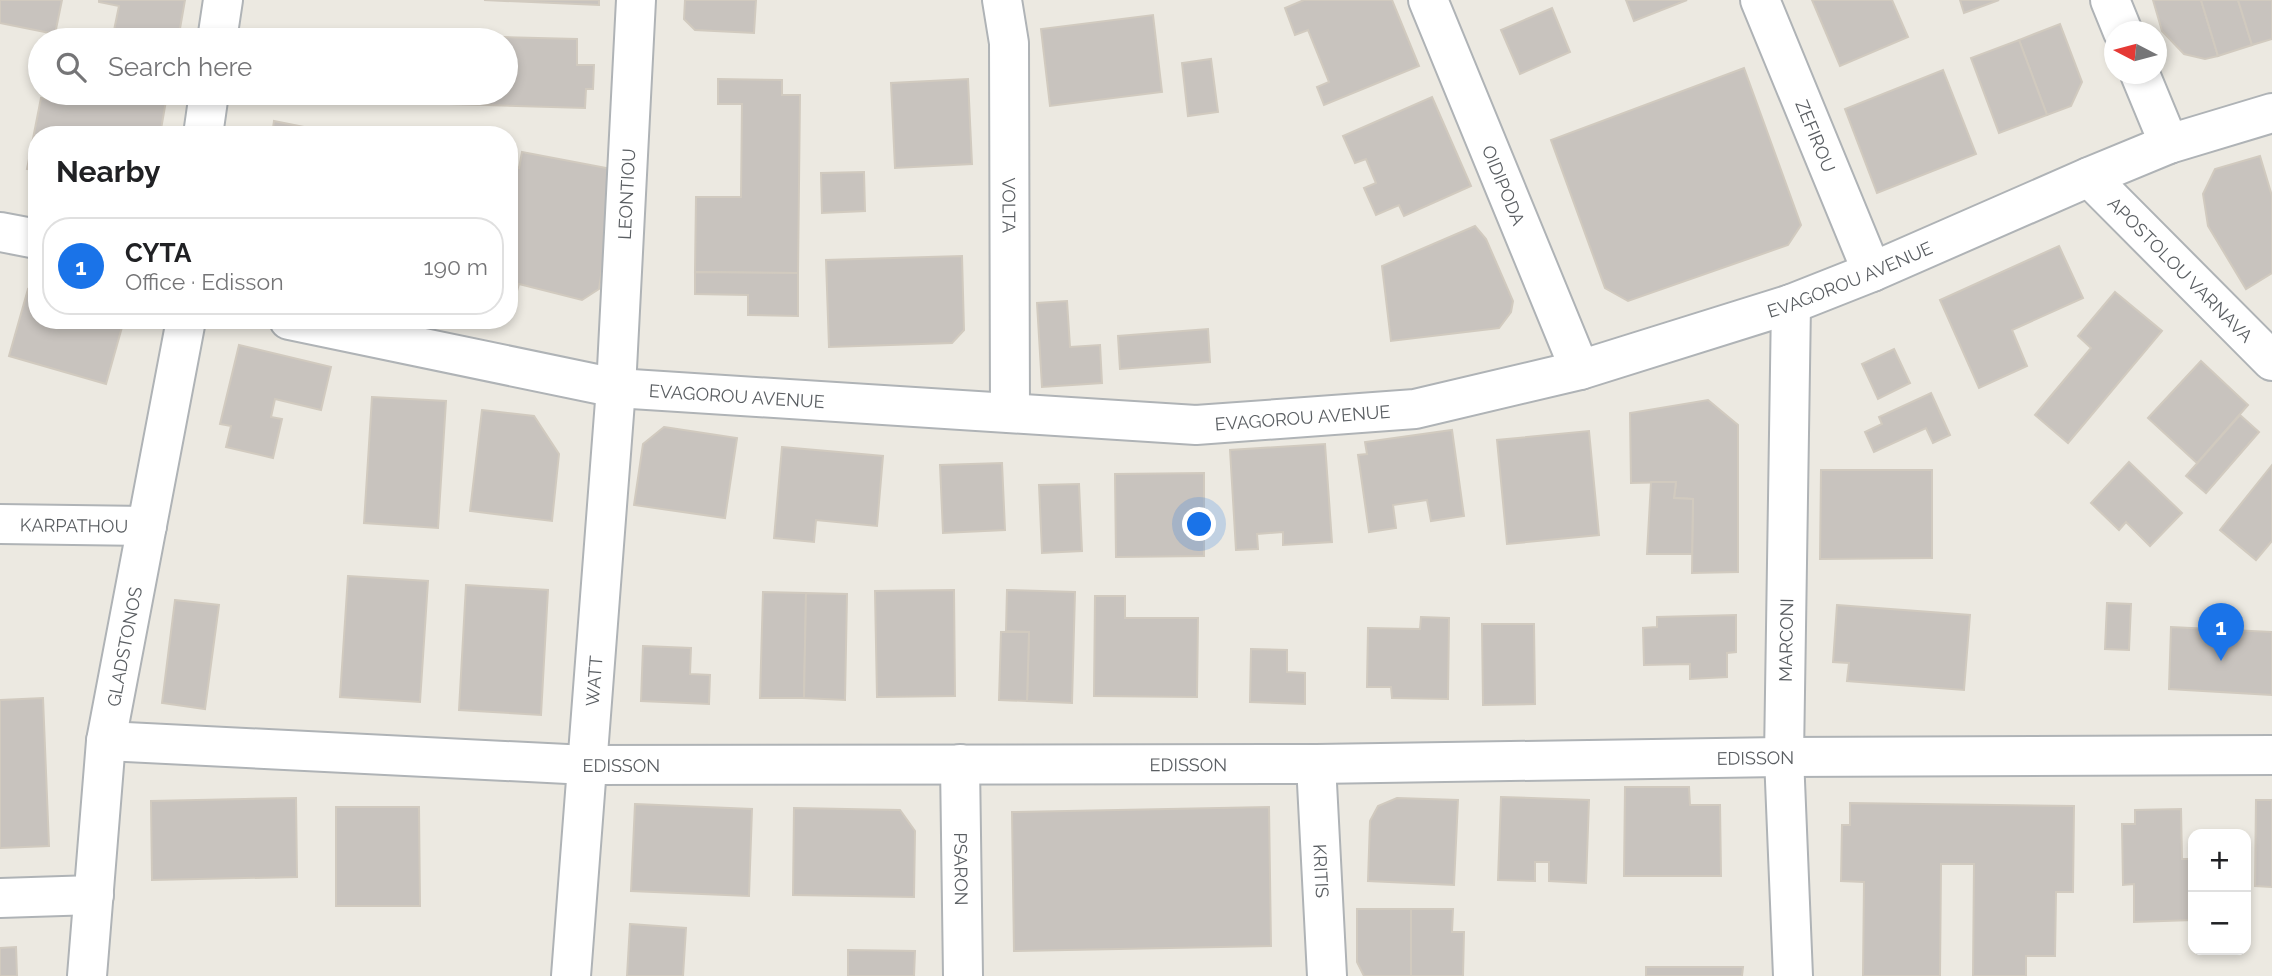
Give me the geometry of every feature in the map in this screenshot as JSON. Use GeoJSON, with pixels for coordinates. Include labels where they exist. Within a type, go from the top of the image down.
{"type":"FeatureCollection","features":[{"type":"Feature","properties":{"kind":"street"},"geometry":{"type":"LineString","coordinates":[[219,28],[223,0]]}},
{"type":"Feature","properties":{"kind":"street","name":"LEONTIOU"},"geometry":{"type":"LineString","coordinates":[[616,388],[636,0]]}},
{"type":"Feature","properties":{"kind":"street","name":"VOLTA"},"geometry":{"type":"LineString","coordinates":[[1002,0],[1009,43],[1010,413]]}},
{"type":"Feature","properties":{"kind":"street","name":"OIDIPODA"},"geometry":{"type":"LineString","coordinates":[[1428,0],[1580,370]]}},
{"type":"Feature","properties":{"kind":"street","name":"ZEFIROU"},"geometry":{"type":"LineString","coordinates":[[1760,0],[1872,272]]}},
{"type":"Feature","properties":{"kind":"street"},"geometry":{"type":"LineString","coordinates":[[2110,0],[2119,21]]}},
{"type":"Feature","properties":{"kind":"street"},"geometry":{"type":"LineString","coordinates":[[2144,84],[2169,144]]}},
{"type":"Feature","properties":{"kind":"street"},"geometry":{"type":"LineString","coordinates":[[204,126],[207,105]]}},
{"type":"Feature","properties":{"kind":"street","name":"EVAGOROU AVENUE"},"geometry":{"type":"LineString","coordinates":[[332,329],[616,388],[1196,425],[1415,409],[1580,370],[1791,304],[1872,272],[2169,144],[2272,113]]}},
{"type":"Feature","properties":{"kind":"street","name":"APOSTOLOU VARNAVA"},"geometry":{"type":"LineString","coordinates":[[2089,177],[2272,361]]}},
{"type":"Feature","properties":{"kind":"street"},"geometry":{"type":"LineString","coordinates":[[0,232],[28,237]]}},
{"type":"Feature","properties":{"kind":"street","name":"MARCONI"},"geometry":{"type":"LineString","coordinates":[[1791,304],[1784,757],[1793,976]]}},
{"type":"Feature","properties":{"kind":"street","name":"GLADSTONOS"},"geometry":{"type":"LineString","coordinates":[[87,976],[106,741],[184,329]]}},
{"type":"Feature","properties":{"kind":"street","name":"WATT"},"geometry":{"type":"LineString","coordinates":[[571,976],[616,388]]}},
{"type":"Feature","properties":{"kind":"street","name":"KARPATHOU"},"geometry":{"type":"LineString","coordinates":[[0,524],[147,526]]}},
{"type":"Feature","properties":{"kind":"street","name":"EDISSON"},"geometry":{"type":"LineString","coordinates":[[106,741],[587,765],[1316,764],[1784,757],[2272,755]]}},
{"type":"Feature","properties":{"kind":"street","name":"PSARON"},"geometry":{"type":"LineString","coordinates":[[960,764],[963,976]]}},
{"type":"Feature","properties":{"kind":"street","name":"KRITIS"},"geometry":{"type":"LineString","coordinates":[[1316,764],[1327,976]]}},
{"type":"Feature","properties":{"kind":"street"},"geometry":{"type":"LineString","coordinates":[[0,898],[94,895]]}},
{"type":"Feature","properties":{"kind":"building"},"geometry":{"type":"Polygon","coordinates":[[[0,0],[62,0],[56,28],[28,29],[0,23],[0,0]]]}},
{"type":"Feature","properties":{"kind":"building"},"geometry":{"type":"Polygon","coordinates":[[[185,0],[180,28],[114,28],[119,6],[99,2],[185,0]]]}},
{"type":"Feature","properties":{"kind":"building"},"geometry":{"type":"Polygon","coordinates":[[[484,0],[599,0],[599,5],[484,0]]]}},
{"type":"Feature","properties":{"kind":"building"},"geometry":{"type":"Polygon","coordinates":[[[685,0],[756,0],[754,33],[695,30],[684,19],[685,0]]]}},
{"type":"Feature","properties":{"kind":"building"},"geometry":{"type":"Polygon","coordinates":[[[1304,0],[1392,0],[1419,66],[1324,105],[1317,87],[1329,82],[1308,30],[1295,35],[1285,8],[1304,0]]]}},
{"type":"Feature","properties":{"kind":"building"},"geometry":{"type":"Polygon","coordinates":[[[1626,0],[1687,0],[1634,21],[1626,0]]]}},
{"type":"Feature","properties":{"kind":"building"},"geometry":{"type":"Polygon","coordinates":[[[1812,0],[1892,0],[1908,37],[1840,66],[1812,0]]]}},
{"type":"Feature","properties":{"kind":"building"},"geometry":{"type":"Polygon","coordinates":[[[1960,0],[1999,0],[1964,13],[1960,0]]]}},
{"type":"Feature","properties":{"kind":"building"},"geometry":{"type":"Polygon","coordinates":[[[2153,0],[2201,0],[2218,56],[2205,59],[2184,54],[2167,36],[2167,21],[2159,21],[2153,0]]]}},
{"type":"Feature","properties":{"kind":"building"},"geometry":{"type":"Polygon","coordinates":[[[2201,0],[2238,0],[2252,45],[2218,56],[2201,0]]]}},
{"type":"Feature","properties":{"kind":"building"},"geometry":{"type":"Polygon","coordinates":[[[2238,0],[2272,0],[2272,39],[2252,45],[2238,0]]]}},
{"type":"Feature","properties":{"kind":"building"},"geometry":{"type":"Polygon","coordinates":[[[1552,8],[1570,52],[1520,74],[1501,30],[1552,8]]]}},
{"type":"Feature","properties":{"kind":"building"},"geometry":{"type":"Polygon","coordinates":[[[1153,15],[1162,92],[1050,106],[1041,29],[1153,15]]]}},
{"type":"Feature","properties":{"kind":"building"},"geometry":{"type":"Polygon","coordinates":[[[2060,24],[2082,82],[2071,106],[2047,115],[2019,40],[2060,24]]]}},
{"type":"Feature","properties":{"kind":"building"},"geometry":{"type":"Polygon","coordinates":[[[518,38],[577,39],[577,65],[594,65],[593,89],[586,89],[585,108],[484,105],[518,105],[518,38]]]}},
{"type":"Feature","properties":{"kind":"building"},"geometry":{"type":"Polygon","coordinates":[[[2019,40],[2047,115],[1999,133],[1971,58],[2019,40]]]}},
{"type":"Feature","properties":{"kind":"building"},"geometry":{"type":"Polygon","coordinates":[[[1211,59],[1218,112],[1188,116],[1182,63],[1211,59]]]}},
{"type":"Feature","properties":{"kind":"building"},"geometry":{"type":"Polygon","coordinates":[[[1744,68],[1801,225],[1788,245],[1628,301],[1605,288],[1551,140],[1744,68]]]}},
{"type":"Feature","properties":{"kind":"building"},"geometry":{"type":"Polygon","coordinates":[[[1943,70],[1976,154],[1877,193],[1845,109],[1943,70]]]}},
{"type":"Feature","properties":{"kind":"building"},"geometry":{"type":"Polygon","coordinates":[[[718,79],[782,80],[782,95],[800,95],[798,273],[695,272],[696,197],[741,197],[742,104],[718,104],[718,79]]]}},
{"type":"Feature","properties":{"kind":"building"},"geometry":{"type":"Polygon","coordinates":[[[968,79],[972,164],[895,168],[891,83],[968,79]]]}},
{"type":"Feature","properties":{"kind":"building"},"geometry":{"type":"Polygon","coordinates":[[[1432,97],[1471,186],[1404,216],[1399,205],[1376,215],[1364,188],[1376,183],[1366,159],[1355,163],[1343,136],[1432,97]]]}},
{"type":"Feature","properties":{"kind":"building"},"geometry":{"type":"Polygon","coordinates":[[[40,105],[165,105],[162,126],[35,126],[40,105]]]}},
{"type":"Feature","properties":{"kind":"building"},"geometry":{"type":"Polygon","coordinates":[[[274,121],[299,126],[273,126],[274,121]]]}},
{"type":"Feature","properties":{"kind":"building"},"geometry":{"type":"Polygon","coordinates":[[[522,152],[617,170],[599,289],[582,300],[519,284],[518,288],[519,168],[522,152]]]}},
{"type":"Feature","properties":{"kind":"building"},"geometry":{"type":"Polygon","coordinates":[[[2260,156],[2272,196],[2272,273],[2246,289],[2208,226],[2203,194],[2215,169],[2260,156]]]}},
{"type":"Feature","properties":{"kind":"building"},"geometry":{"type":"Polygon","coordinates":[[[864,172],[865,211],[822,213],[821,173],[864,172]]]}},
{"type":"Feature","properties":{"kind":"building"},"geometry":{"type":"Polygon","coordinates":[[[1475,226],[1486,239],[1513,301],[1511,312],[1499,328],[1391,341],[1382,266],[1475,226]]]}},
{"type":"Feature","properties":{"kind":"building"},"geometry":{"type":"Polygon","coordinates":[[[2059,246],[2083,298],[2012,330],[2027,366],[1979,388],[1940,300],[2059,246]]]}},
{"type":"Feature","properties":{"kind":"building"},"geometry":{"type":"Polygon","coordinates":[[[962,256],[964,330],[952,343],[829,347],[826,260],[962,256]]]}},
{"type":"Feature","properties":{"kind":"building"},"geometry":{"type":"Polygon","coordinates":[[[695,272],[798,273],[798,316],[748,315],[748,295],[695,294],[695,272]]]}},
{"type":"Feature","properties":{"kind":"building"},"geometry":{"type":"Polygon","coordinates":[[[28,289],[28,329],[121,329],[106,384],[9,356],[28,289]]]}},
{"type":"Feature","properties":{"kind":"building"},"geometry":{"type":"Polygon","coordinates":[[[2115,292],[2162,331],[2068,443],[2035,415],[2091,348],[2078,336],[2115,292]]]}},
{"type":"Feature","properties":{"kind":"building"},"geometry":{"type":"Polygon","coordinates":[[[1067,301],[1070,347],[1100,345],[1102,383],[1042,387],[1037,303],[1067,301]]]}},
{"type":"Feature","properties":{"kind":"building"},"geometry":{"type":"Polygon","coordinates":[[[1208,329],[1210,362],[1120,369],[1118,336],[1208,329]]]}},
{"type":"Feature","properties":{"kind":"building"},"geometry":{"type":"Polygon","coordinates":[[[239,345],[331,367],[321,410],[275,399],[271,417],[282,419],[273,458],[226,447],[231,426],[220,424],[239,345]]]}},
{"type":"Feature","properties":{"kind":"building"},"geometry":{"type":"Polygon","coordinates":[[[1894,349],[1910,383],[1878,399],[1862,364],[1894,349]]]}},
{"type":"Feature","properties":{"kind":"building"},"geometry":{"type":"Polygon","coordinates":[[[2201,361],[2248,405],[2197,463],[2148,418],[2201,361]]]}},
{"type":"Feature","properties":{"kind":"building"},"geometry":{"type":"Polygon","coordinates":[[[1931,393],[1950,435],[1933,443],[1926,428],[1874,452],[1865,432],[1882,424],[1879,417],[1931,393]]]}},
{"type":"Feature","properties":{"kind":"building"},"geometry":{"type":"Polygon","coordinates":[[[372,397],[446,401],[438,528],[364,523],[372,397]]]}},
{"type":"Feature","properties":{"kind":"building"},"geometry":{"type":"Polygon","coordinates":[[[1708,400],[1738,425],[1738,572],[1692,573],[1693,499],[1674,498],[1676,482],[1631,483],[1630,413],[1708,400]]]}},
{"type":"Feature","properties":{"kind":"building"},"geometry":{"type":"Polygon","coordinates":[[[482,410],[534,416],[559,454],[552,521],[470,511],[482,410]]]}},
{"type":"Feature","properties":{"kind":"building"},"geometry":{"type":"Polygon","coordinates":[[[2240,415],[2259,432],[2206,493],[2186,476],[2240,415]]]}},
{"type":"Feature","properties":{"kind":"building"},"geometry":{"type":"Polygon","coordinates":[[[664,427],[737,438],[725,518],[634,505],[643,444],[664,427]]]}},
{"type":"Feature","properties":{"kind":"building"},"geometry":{"type":"Polygon","coordinates":[[[1452,430],[1464,516],[1431,521],[1427,500],[1393,505],[1396,528],[1369,532],[1358,455],[1367,454],[1365,442],[1452,430]]]}},
{"type":"Feature","properties":{"kind":"building"},"geometry":{"type":"Polygon","coordinates":[[[1589,431],[1599,535],[1507,544],[1497,440],[1589,431]]]}},
{"type":"Feature","properties":{"kind":"building"},"geometry":{"type":"Polygon","coordinates":[[[1325,444],[1332,542],[1283,545],[1283,532],[1257,534],[1258,549],[1236,550],[1230,450],[1325,444]]]}},
{"type":"Feature","properties":{"kind":"building"},"geometry":{"type":"Polygon","coordinates":[[[782,447],[883,456],[877,526],[816,520],[814,542],[774,538],[782,447]]]}},
{"type":"Feature","properties":{"kind":"building"},"geometry":{"type":"Polygon","coordinates":[[[2129,462],[2182,513],[2150,546],[2126,522],[2119,530],[2091,503],[2129,462]]]}},
{"type":"Feature","properties":{"kind":"building"},"geometry":{"type":"Polygon","coordinates":[[[1002,463],[1005,530],[943,533],[940,465],[1002,463]]]}},
{"type":"Feature","properties":{"kind":"building"},"geometry":{"type":"Polygon","coordinates":[[[2272,465],[2272,541],[2256,560],[2220,530],[2272,465]]]}},
{"type":"Feature","properties":{"kind":"building"},"geometry":{"type":"Polygon","coordinates":[[[1821,470],[1932,470],[1932,558],[1820,559],[1821,470]]]}},
{"type":"Feature","properties":{"kind":"building"},"geometry":{"type":"Polygon","coordinates":[[[1204,473],[1204,556],[1116,557],[1115,474],[1204,473]]]}},
{"type":"Feature","properties":{"kind":"building"},"geometry":{"type":"Polygon","coordinates":[[[1651,482],[1676,482],[1674,498],[1693,499],[1692,554],[1647,554],[1651,482]]]}},
{"type":"Feature","properties":{"kind":"building"},"geometry":{"type":"Polygon","coordinates":[[[1079,484],[1082,551],[1042,553],[1039,485],[1079,484]]]}},
{"type":"Feature","properties":{"kind":"building"},"geometry":{"type":"Polygon","coordinates":[[[348,576],[428,581],[420,702],[340,697],[348,576]]]}},
{"type":"Feature","properties":{"kind":"building"},"geometry":{"type":"Polygon","coordinates":[[[466,585],[548,590],[541,715],[459,710],[466,585]]]}},
{"type":"Feature","properties":{"kind":"building"},"geometry":{"type":"Polygon","coordinates":[[[954,590],[955,696],[877,697],[875,591],[954,590]]]}},
{"type":"Feature","properties":{"kind":"building"},"geometry":{"type":"Polygon","coordinates":[[[1007,590],[1075,592],[1072,703],[1027,701],[1029,632],[1006,631],[1007,590]]]}},
{"type":"Feature","properties":{"kind":"building"},"geometry":{"type":"Polygon","coordinates":[[[763,592],[806,593],[804,698],[760,698],[763,592]]]}},
{"type":"Feature","properties":{"kind":"building"},"geometry":{"type":"Polygon","coordinates":[[[806,593],[847,594],[845,700],[804,698],[806,593]]]}},
{"type":"Feature","properties":{"kind":"building"},"geometry":{"type":"Polygon","coordinates":[[[1095,596],[1125,596],[1125,618],[1198,618],[1197,697],[1094,696],[1095,596]]]}},
{"type":"Feature","properties":{"kind":"building"},"geometry":{"type":"Polygon","coordinates":[[[175,600],[219,605],[205,709],[162,703],[175,600]]]}},
{"type":"Feature","properties":{"kind":"building"},"geometry":{"type":"Polygon","coordinates":[[[2107,603],[2131,604],[2129,650],[2105,649],[2107,603]]]}},
{"type":"Feature","properties":{"kind":"building"},"geometry":{"type":"Polygon","coordinates":[[[1837,605],[1970,615],[1964,690],[1847,681],[1849,663],[1833,662],[1837,605]]]}},
{"type":"Feature","properties":{"kind":"building"},"geometry":{"type":"Polygon","coordinates":[[[1736,615],[1736,652],[1727,653],[1727,677],[1690,679],[1690,664],[1644,665],[1643,628],[1657,627],[1657,617],[1736,615]]]}},
{"type":"Feature","properties":{"kind":"building"},"geometry":{"type":"Polygon","coordinates":[[[1421,617],[1449,618],[1448,699],[1392,698],[1391,687],[1367,687],[1368,628],[1420,629],[1421,617]]]}},
{"type":"Feature","properties":{"kind":"building"},"geometry":{"type":"Polygon","coordinates":[[[1482,624],[1534,624],[1535,704],[1483,705],[1482,624]]]}},
{"type":"Feature","properties":{"kind":"building"},"geometry":{"type":"Polygon","coordinates":[[[2171,627],[2272,632],[2272,695],[2169,689],[2171,627]]]}},
{"type":"Feature","properties":{"kind":"building"},"geometry":{"type":"Polygon","coordinates":[[[1001,632],[1029,632],[1027,701],[999,700],[1001,632]]]}},
{"type":"Feature","properties":{"kind":"building"},"geometry":{"type":"Polygon","coordinates":[[[643,646],[691,648],[690,674],[710,675],[709,704],[641,701],[643,646]]]}},
{"type":"Feature","properties":{"kind":"building"},"geometry":{"type":"Polygon","coordinates":[[[1251,649],[1287,650],[1287,672],[1305,673],[1305,704],[1250,702],[1251,649]]]}},
{"type":"Feature","properties":{"kind":"building"},"geometry":{"type":"Polygon","coordinates":[[[43,698],[49,846],[0,848],[0,700],[43,698]]]}},
{"type":"Feature","properties":{"kind":"building"},"geometry":{"type":"Polygon","coordinates":[[[1625,787],[1689,787],[1690,805],[1720,805],[1721,876],[1624,876],[1625,787]]]}},
{"type":"Feature","properties":{"kind":"building"},"geometry":{"type":"Polygon","coordinates":[[[1501,797],[1589,800],[1586,883],[1549,881],[1549,862],[1535,862],[1535,881],[1498,880],[1501,797]]]}},
{"type":"Feature","properties":{"kind":"building"},"geometry":{"type":"Polygon","coordinates":[[[296,798],[297,877],[152,880],[151,801],[296,798]]]}},
{"type":"Feature","properties":{"kind":"building"},"geometry":{"type":"Polygon","coordinates":[[[1397,798],[1458,800],[1454,885],[1368,881],[1370,821],[1378,806],[1397,798]]]}},
{"type":"Feature","properties":{"kind":"building"},"geometry":{"type":"Polygon","coordinates":[[[2256,800],[2272,800],[2272,887],[2255,886],[2256,800]]]}},
{"type":"Feature","properties":{"kind":"building"},"geometry":{"type":"Polygon","coordinates":[[[1850,803],[2074,806],[2073,892],[2056,892],[2055,956],[2026,956],[2026,976],[1973,976],[1974,864],[1941,864],[1940,976],[1863,976],[1864,882],[1841,881],[1842,825],[1850,825],[1850,803]]]}},
{"type":"Feature","properties":{"kind":"building"},"geometry":{"type":"Polygon","coordinates":[[[635,804],[752,809],[749,896],[631,891],[635,804]]]}},
{"type":"Feature","properties":{"kind":"building"},"geometry":{"type":"Polygon","coordinates":[[[336,807],[419,807],[420,906],[336,906],[336,807]]]}},
{"type":"Feature","properties":{"kind":"building"},"geometry":{"type":"Polygon","coordinates":[[[1269,807],[1271,946],[1014,951],[1012,812],[1269,807]]]}},
{"type":"Feature","properties":{"kind":"building"},"geometry":{"type":"Polygon","coordinates":[[[794,808],[900,810],[915,831],[914,897],[793,895],[794,808]]]}},
{"type":"Feature","properties":{"kind":"building"},"geometry":{"type":"Polygon","coordinates":[[[2181,809],[2182,859],[2188,859],[2188,920],[2134,922],[2134,884],[2123,885],[2122,824],[2135,824],[2135,810],[2181,809]]]}},
{"type":"Feature","properties":{"kind":"building"},"geometry":{"type":"Polygon","coordinates":[[[1357,909],[1411,909],[1411,976],[1364,976],[1357,962],[1357,909]]]}},
{"type":"Feature","properties":{"kind":"building"},"geometry":{"type":"Polygon","coordinates":[[[1411,909],[1453,909],[1452,932],[1464,932],[1463,976],[1411,976],[1411,909]]]}},
{"type":"Feature","properties":{"kind":"building"},"geometry":{"type":"Polygon","coordinates":[[[630,924],[686,928],[683,976],[627,976],[630,924]]]}},
{"type":"Feature","properties":{"kind":"building"},"geometry":{"type":"Polygon","coordinates":[[[16,947],[17,976],[0,976],[0,948],[16,947]]]}},
{"type":"Feature","properties":{"kind":"building"},"geometry":{"type":"Polygon","coordinates":[[[848,950],[915,951],[914,976],[848,976],[848,950]]]}},
{"type":"Feature","properties":{"kind":"building"},"geometry":{"type":"Polygon","coordinates":[[[1646,967],[1743,967],[1742,976],[1646,976],[1646,967]]]}},
{"type":"Feature","properties":{"kind":"place","name":"CYTA"},"geometry":{"type":"Point","coordinates":[2221,661]}}]}
